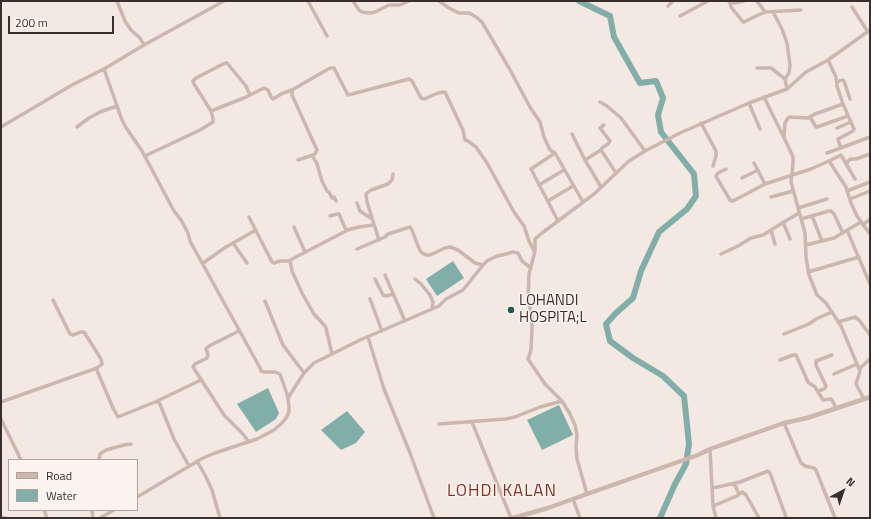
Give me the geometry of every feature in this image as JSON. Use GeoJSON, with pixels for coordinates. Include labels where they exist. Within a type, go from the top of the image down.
{"type":"FeatureCollection","features":[{"type":"Feature","properties":{"kind":"street"},"geometry":{"type":"LineString","coordinates":[[118,1],[125,21],[131,30],[140,38],[144,45]]}},
{"type":"Feature","properties":{"kind":"street"},"geometry":{"type":"LineString","coordinates":[[1,127],[72,85],[104,69],[224,1]]}},
{"type":"Feature","properties":{"kind":"street"},"geometry":{"type":"LineString","coordinates":[[308,1],[327,36]]}},
{"type":"Feature","properties":{"kind":"street"},"geometry":{"type":"LineString","coordinates":[[353,1],[359,10],[370,13],[389,5],[403,5],[409,1]]}},
{"type":"Feature","properties":{"kind":"street"},"geometry":{"type":"LineString","coordinates":[[439,1],[459,13],[469,13],[482,22],[540,122],[550,150],[555,153],[583,202]]}},
{"type":"Feature","properties":{"kind":"street"},"geometry":{"type":"LineString","coordinates":[[668,6],[673,1]]}},
{"type":"Feature","properties":{"kind":"street"},"geometry":{"type":"LineString","coordinates":[[680,16],[708,1]]}},
{"type":"Feature","properties":{"kind":"street"},"geometry":{"type":"LineString","coordinates":[[744,1],[729,2],[731,7],[743,22],[765,12],[801,10]]}},
{"type":"Feature","properties":{"kind":"street"},"geometry":{"type":"LineString","coordinates":[[757,1],[765,12]]}},
{"type":"Feature","properties":{"kind":"street"},"geometry":{"type":"LineString","coordinates":[[587,494],[576,459],[577,435],[575,425],[562,401],[545,384],[528,359],[531,350],[532,330],[532,317],[528,300],[529,274],[535,252],[534,241],[536,237],[583,202],[629,161],[645,151],[701,123],[787,89],[806,72],[828,60],[869,31],[852,7]]}},
{"type":"Feature","properties":{"kind":"street"},"geometry":{"type":"LineString","coordinates":[[773,12],[782,29],[787,43],[790,65],[786,80],[787,89]]}},
{"type":"Feature","properties":{"kind":"street"},"geometry":{"type":"LineString","coordinates":[[828,60],[836,77],[837,86],[843,104],[854,130],[838,140],[841,155],[855,179]]}},
{"type":"Feature","properties":{"kind":"street"},"geometry":{"type":"LineString","coordinates":[[145,156],[211,124],[214,120],[211,111],[195,86],[193,81],[196,78],[227,63],[246,86],[250,95]]}},
{"type":"Feature","properties":{"kind":"street"},"geometry":{"type":"LineString","coordinates":[[211,111],[266,88],[270,97],[273,99],[332,67],[334,68],[348,96],[409,79],[422,99],[445,92],[463,130],[465,140],[476,147],[487,163],[514,212],[524,226],[529,241],[535,252]]}},
{"type":"Feature","properties":{"kind":"street"},"geometry":{"type":"LineString","coordinates":[[757,68],[771,68],[786,80]]}},
{"type":"Feature","properties":{"kind":"street"},"geometry":{"type":"LineString","coordinates":[[104,69],[125,126],[145,156],[174,211],[181,220],[188,233],[190,241],[261,371],[280,374],[288,398],[289,406],[289,412],[286,418],[274,430],[257,439],[215,453],[197,461],[138,496]]}},
{"type":"Feature","properties":{"kind":"street"},"geometry":{"type":"LineString","coordinates":[[837,82],[842,80],[844,81],[850,99]]}},
{"type":"Feature","properties":{"kind":"street"},"geometry":{"type":"LineString","coordinates":[[292,90],[292,95],[317,150],[315,154],[298,160]]}},
{"type":"Feature","properties":{"kind":"street"},"geometry":{"type":"LineString","coordinates":[[764,97],[793,157],[790,182],[805,233],[808,272],[816,295],[826,304],[838,322],[857,364],[860,373],[856,384],[864,399]]}},
{"type":"Feature","properties":{"kind":"street"},"geometry":{"type":"LineString","coordinates":[[600,102],[622,118],[645,151]]}},
{"type":"Feature","properties":{"kind":"street"},"geometry":{"type":"LineString","coordinates":[[749,103],[760,129]]}},
{"type":"Feature","properties":{"kind":"street"},"geometry":{"type":"LineString","coordinates":[[784,137],[785,123],[788,118],[808,118],[814,114],[843,104]]}},
{"type":"Feature","properties":{"kind":"street"},"geometry":{"type":"LineString","coordinates":[[77,127],[100,112],[117,106]]}},
{"type":"Feature","properties":{"kind":"street"},"geometry":{"type":"LineString","coordinates":[[810,117],[817,127],[848,116]]}},
{"type":"Feature","properties":{"kind":"street"},"geometry":{"type":"LineString","coordinates":[[837,128],[851,122]]}},
{"type":"Feature","properties":{"kind":"street"},"geometry":{"type":"LineString","coordinates":[[701,123],[716,151],[713,166]]}},
{"type":"Feature","properties":{"kind":"street"},"geometry":{"type":"LineString","coordinates":[[585,160],[601,150],[610,141],[600,128],[604,125]]}},
{"type":"Feature","properties":{"kind":"street"},"geometry":{"type":"LineString","coordinates":[[572,134],[601,187]]}},
{"type":"Feature","properties":{"kind":"street"},"geometry":{"type":"LineString","coordinates":[[827,153],[870,137]]}},
{"type":"Feature","properties":{"kind":"street"},"geometry":{"type":"LineString","coordinates":[[601,150],[616,173]]}},
{"type":"Feature","properties":{"kind":"street"},"geometry":{"type":"LineString","coordinates":[[555,153],[531,169],[558,221]]}},
{"type":"Feature","properties":{"kind":"street"},"geometry":{"type":"LineString","coordinates":[[846,164],[850,159],[856,159],[870,154]]}},
{"type":"Feature","properties":{"kind":"street"},"geometry":{"type":"LineString","coordinates":[[312,155],[327,191],[336,201]]}},
{"type":"Feature","properties":{"kind":"street"},"geometry":{"type":"LineString","coordinates":[[726,169],[718,173],[716,176],[731,201],[734,201],[765,184],[791,176],[841,155]]}},
{"type":"Feature","properties":{"kind":"street"},"geometry":{"type":"LineString","coordinates":[[829,161],[847,190],[857,216],[870,234]]}},
{"type":"Feature","properties":{"kind":"street"},"geometry":{"type":"LineString","coordinates":[[754,163],[765,184]]}},
{"type":"Feature","properties":{"kind":"street"},"geometry":{"type":"LineString","coordinates":[[539,185],[564,170]]}},
{"type":"Feature","properties":{"kind":"street"},"geometry":{"type":"LineString","coordinates":[[742,178],[758,170]]}},
{"type":"Feature","properties":{"kind":"street"},"geometry":{"type":"LineString","coordinates":[[379,240],[367,202],[366,194],[371,190],[390,182],[392,180],[392,174]]}},
{"type":"Feature","properties":{"kind":"street"},"geometry":{"type":"LineString","coordinates":[[847,190],[870,182]]}},
{"type":"Feature","properties":{"kind":"street"},"geometry":{"type":"LineString","coordinates":[[548,201],[573,186]]}},
{"type":"Feature","properties":{"kind":"street"},"geometry":{"type":"LineString","coordinates":[[771,197],[793,191]]}},
{"type":"Feature","properties":{"kind":"street"},"geometry":{"type":"LineString","coordinates":[[850,199],[870,191]]}},
{"type":"Feature","properties":{"kind":"street"},"geometry":{"type":"LineString","coordinates":[[798,208],[827,199]]}},
{"type":"Feature","properties":{"kind":"street"},"geometry":{"type":"LineString","coordinates":[[357,203],[360,211],[372,218]]}},
{"type":"Feature","properties":{"kind":"street"},"geometry":{"type":"LineString","coordinates":[[801,219],[831,211],[843,233]]}},
{"type":"Feature","properties":{"kind":"street"},"geometry":{"type":"LineString","coordinates":[[330,216],[339,214],[345,228],[348,230]]}},
{"type":"Feature","properties":{"kind":"street"},"geometry":{"type":"LineString","coordinates":[[722,254],[751,238],[764,235],[783,222],[799,214]]}},
{"type":"Feature","properties":{"kind":"street"},"geometry":{"type":"LineString","coordinates":[[812,216],[822,241]]}},
{"type":"Feature","properties":{"kind":"street"},"geometry":{"type":"LineString","coordinates":[[249,217],[272,262],[290,262]]}},
{"type":"Feature","properties":{"kind":"street"},"geometry":{"type":"LineString","coordinates":[[806,245],[834,238],[870,219]]}},
{"type":"Feature","properties":{"kind":"street"},"geometry":{"type":"LineString","coordinates":[[783,222],[790,239]]}},
{"type":"Feature","properties":{"kind":"street"},"geometry":{"type":"LineString","coordinates":[[290,262],[292,259],[348,230],[374,225]]}},
{"type":"Feature","properties":{"kind":"street"},"geometry":{"type":"LineString","coordinates":[[294,227],[305,252]]}},
{"type":"Feature","properties":{"kind":"street"},"geometry":{"type":"LineString","coordinates":[[358,248],[379,240],[388,234],[410,228],[421,252],[424,254],[430,255],[450,247],[458,250],[475,263],[483,265]]}},
{"type":"Feature","properties":{"kind":"street"},"geometry":{"type":"LineString","coordinates":[[203,263],[256,230]]}},
{"type":"Feature","properties":{"kind":"street"},"geometry":{"type":"LineString","coordinates":[[771,230],[775,244]]}},
{"type":"Feature","properties":{"kind":"street"},"geometry":{"type":"LineString","coordinates":[[847,230],[870,284]]}},
{"type":"Feature","properties":{"kind":"street"},"geometry":{"type":"LineString","coordinates":[[233,243],[247,263]]}},
{"type":"Feature","properties":{"kind":"street"},"geometry":{"type":"LineString","coordinates":[[288,398],[304,372],[314,363],[368,337],[439,306],[463,290],[487,261],[497,256],[518,252],[522,260],[531,268]]}},
{"type":"Feature","properties":{"kind":"street"},"geometry":{"type":"LineString","coordinates":[[808,272],[858,257]]}},
{"type":"Feature","properties":{"kind":"street"},"geometry":{"type":"LineString","coordinates":[[290,262],[292,271],[302,293],[314,314],[325,326],[332,354]]}},
{"type":"Feature","properties":{"kind":"street"},"geometry":{"type":"LineString","coordinates":[[385,275],[404,321]]}},
{"type":"Feature","properties":{"kind":"street"},"geometry":{"type":"LineString","coordinates":[[374,279],[383,294],[386,296],[393,294]]}},
{"type":"Feature","properties":{"kind":"street"},"geometry":{"type":"LineString","coordinates":[[415,280],[421,284],[430,295],[433,302],[432,309]]}},
{"type":"Feature","properties":{"kind":"street"},"geometry":{"type":"LineString","coordinates":[[370,299],[382,331]]}},
{"type":"Feature","properties":{"kind":"street"},"geometry":{"type":"LineString","coordinates":[[1,402],[101,366],[102,362],[89,338],[83,332],[73,335],[70,334],[53,300]]}},
{"type":"Feature","properties":{"kind":"street"},"geometry":{"type":"LineString","coordinates":[[265,301],[283,345],[304,372]]}},
{"type":"Feature","properties":{"kind":"street"},"geometry":{"type":"LineString","coordinates":[[784,334],[807,325],[832,312]]}},
{"type":"Feature","properties":{"kind":"street"},"geometry":{"type":"LineString","coordinates":[[838,322],[855,317],[870,335]]}},
{"type":"Feature","properties":{"kind":"street"},"geometry":{"type":"LineString","coordinates":[[240,331],[207,347],[207,358],[193,366],[224,415],[249,442]]}},
{"type":"Feature","properties":{"kind":"street"},"geometry":{"type":"LineString","coordinates":[[368,337],[384,389],[434,518]]}},
{"type":"Feature","properties":{"kind":"street"},"geometry":{"type":"LineString","coordinates":[[780,360],[796,355],[808,382],[815,387],[823,400],[831,399],[836,408]]}},
{"type":"Feature","properties":{"kind":"street"},"geometry":{"type":"LineString","coordinates":[[818,391],[824,389],[826,386],[816,365],[816,361],[832,355]]}},
{"type":"Feature","properties":{"kind":"street"},"geometry":{"type":"LineString","coordinates":[[859,369],[870,359]]}},
{"type":"Feature","properties":{"kind":"street"},"geometry":{"type":"LineString","coordinates":[[834,374],[857,364]]}},
{"type":"Feature","properties":{"kind":"street"},"geometry":{"type":"LineString","coordinates":[[96,368],[118,417],[157,401],[201,380]]}},
{"type":"Feature","properties":{"kind":"street"},"geometry":{"type":"LineString","coordinates":[[472,422],[512,518],[548,508],[784,423],[807,418],[870,397]]}},
{"type":"Feature","properties":{"kind":"street"},"geometry":{"type":"LineString","coordinates":[[157,401],[160,404],[174,439],[188,466]]}},
{"type":"Feature","properties":{"kind":"street"},"geometry":{"type":"LineString","coordinates":[[439,424],[510,418],[562,401]]}},
{"type":"Feature","properties":{"kind":"street"},"geometry":{"type":"LineString","coordinates":[[1,419],[21,459]]}},
{"type":"Feature","properties":{"kind":"street"},"geometry":{"type":"LineString","coordinates":[[784,423],[801,463],[816,470],[835,518]]}},
{"type":"Feature","properties":{"kind":"street"},"geometry":{"type":"LineString","coordinates":[[99,459],[100,454],[106,450],[131,444]]}},
{"type":"Feature","properties":{"kind":"street"},"geometry":{"type":"LineString","coordinates":[[710,449],[713,506],[716,518]]}},
{"type":"Feature","properties":{"kind":"street"},"geometry":{"type":"LineString","coordinates":[[197,461],[210,486],[220,518]]}},
{"type":"Feature","properties":{"kind":"street"},"geometry":{"type":"LineString","coordinates":[[713,488],[734,483],[767,471],[769,472],[786,517]]}},
{"type":"Feature","properties":{"kind":"street"},"geometry":{"type":"LineString","coordinates":[[734,483],[739,494]]}},
{"type":"Feature","properties":{"kind":"street"},"geometry":{"type":"LineString","coordinates":[[713,506],[737,496],[742,492],[746,495],[759,518]]}},
{"type":"Feature","properties":{"kind":"street"},"geometry":{"type":"LineString","coordinates":[[573,499],[580,518]]}},
{"type":"Feature","properties":{"kind":"street"},"geometry":{"type":"LineString","coordinates":[[100,518],[112,511]]}},
{"type":"Feature","properties":{"kind":"water"},"geometry":{"type":"Polygon","coordinates":[[[453,261],[464,278],[437,296],[426,279],[453,261]]]}},
{"type":"Feature","properties":{"kind":"water"},"geometry":{"type":"Polygon","coordinates":[[[268,388],[279,413],[276,419],[256,432],[237,404],[268,388]]]}},
{"type":"Feature","properties":{"kind":"water"},"geometry":{"type":"Polygon","coordinates":[[[559,405],[573,435],[542,450],[527,420],[559,405]]]}},
{"type":"Feature","properties":{"kind":"water"},"geometry":{"type":"Polygon","coordinates":[[[347,411],[365,432],[356,443],[341,450],[321,430],[347,411]]]}},
{"type":"Feature","properties":{"kind":"waterway"},"geometry":{"type":"LineString","coordinates":[[579,1],[610,16],[614,37],[640,83],[656,81],[663,98],[658,115],[661,132],[694,174],[696,196],[687,209],[659,232],[641,271],[633,298],[606,324],[610,341],[633,358],[663,376],[684,396],[689,444],[686,464],[675,484],[660,518]]}},
{"type":"Feature","properties":{"kind":"place","name":"LOHANDI HOSPITA;L"},"geometry":{"type":"Point","coordinates":[511,310]}},
{"type":"Feature","properties":{"kind":"district","name":"LOHDI KALAN"},"geometry":{"type":"Point","coordinates":[502,492]}}]}
